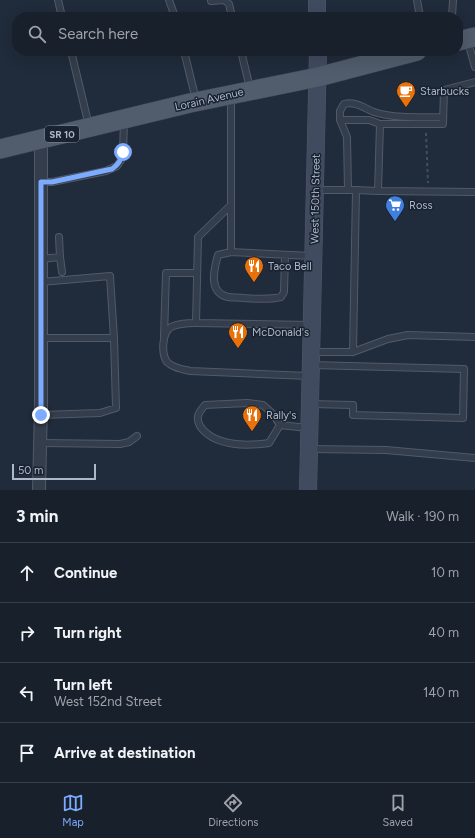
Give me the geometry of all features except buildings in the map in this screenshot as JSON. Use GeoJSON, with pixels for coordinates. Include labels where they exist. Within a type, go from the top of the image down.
{"type":"FeatureCollection","features":[{"type":"Feature","properties":{"kind":"main road"},"geometry":{"type":"LineString","coordinates":[[317,0],[317,12]]}},
{"type":"Feature","properties":{"kind":"main road","name":"West 150th Street"},"geometry":{"type":"LineString","coordinates":[[308,490],[318,56]]}},
{"type":"Feature","properties":{"kind":"main road","name":"Lorain Avenue"},"geometry":{"type":"LineString","coordinates":[[0,149],[197,101],[318,77],[398,56]]}},
{"type":"Feature","properties":{"kind":"street"},"geometry":{"type":"LineString","coordinates":[[39,490],[41,415],[41,139]]}},
{"type":"Feature","properties":{"kind":"lane"},"geometry":{"type":"LineString","coordinates":[[58,0],[61,12]]}},
{"type":"Feature","properties":{"kind":"lane"},"geometry":{"type":"LineString","coordinates":[[169,0],[173,12]]}},
{"type":"Feature","properties":{"kind":"lane"},"geometry":{"type":"LineString","coordinates":[[211,1],[224,0],[229,4],[231,12]]}},
{"type":"Feature","properties":{"kind":"lane"},"geometry":{"type":"LineString","coordinates":[[417,0],[419,12]]}},
{"type":"Feature","properties":{"kind":"lane"},"geometry":{"type":"LineString","coordinates":[[452,12],[453,0]]}},
{"type":"Feature","properties":{"kind":"lane"},"geometry":{"type":"LineString","coordinates":[[467,39],[475,67]]}},
{"type":"Feature","properties":{"kind":"lane"},"geometry":{"type":"LineString","coordinates":[[71,56],[89,127]]}},
{"type":"Feature","properties":{"kind":"lane"},"geometry":{"type":"LineString","coordinates":[[185,56],[197,101]]}},
{"type":"Feature","properties":{"kind":"lane"},"geometry":{"type":"LineString","coordinates":[[242,56],[250,90]]}},
{"type":"Feature","properties":{"kind":"lane"},"geometry":{"type":"LineString","coordinates":[[340,120],[369,120],[380,124],[443,124],[444,90],[475,82]]}},
{"type":"Feature","properties":{"kind":"lane"},"geometry":{"type":"LineString","coordinates":[[231,94],[231,252]]}},
{"type":"Feature","properties":{"kind":"lane"},"geometry":{"type":"LineString","coordinates":[[348,190],[347,137],[340,120],[340,111],[344,104],[351,102],[375,112],[403,117],[443,118]]}},
{"type":"Feature","properties":{"kind":"lane"},"geometry":{"type":"LineString","coordinates":[[41,182],[52,182],[106,171],[117,166],[121,160],[123,152],[124,119]]}},
{"type":"Feature","properties":{"kind":"lane"},"geometry":{"type":"LineString","coordinates":[[378,191],[380,124]]}},
{"type":"Feature","properties":{"kind":"lane"},"geometry":{"type":"LineString","coordinates":[[315,190],[475,192]]}},
{"type":"Feature","properties":{"kind":"lane"},"geometry":{"type":"LineString","coordinates":[[353,352],[356,190]]}},
{"type":"Feature","properties":{"kind":"lane"},"geometry":{"type":"LineString","coordinates":[[196,323],[198,237],[231,205]]}},
{"type":"Feature","properties":{"kind":"lane"},"geometry":{"type":"LineString","coordinates":[[58,237],[62,272]]}},
{"type":"Feature","properties":{"kind":"lane"},"geometry":{"type":"LineString","coordinates":[[285,255],[284,292],[281,297],[260,299],[228,297],[221,294],[214,285],[214,274],[218,255],[231,252],[314,256]]}},
{"type":"Feature","properties":{"kind":"lane"},"geometry":{"type":"LineString","coordinates":[[41,259],[60,257]]}},
{"type":"Feature","properties":{"kind":"lane"},"geometry":{"type":"LineString","coordinates":[[197,273],[166,273],[163,348],[167,361],[175,367],[190,371],[311,364],[464,369],[463,418],[353,415],[353,405],[310,404]]}},
{"type":"Feature","properties":{"kind":"lane"},"geometry":{"type":"LineString","coordinates":[[41,282],[110,276],[116,408],[100,413],[41,415]]}},
{"type":"Feature","properties":{"kind":"lane"},"geometry":{"type":"LineString","coordinates":[[164,337],[170,328],[180,324],[312,325]]}},
{"type":"Feature","properties":{"kind":"lane"},"geometry":{"type":"LineString","coordinates":[[311,364],[353,352],[388,339],[408,336],[475,337]]}},
{"type":"Feature","properties":{"kind":"lane"},"geometry":{"type":"LineString","coordinates":[[41,338],[114,338]]}},
{"type":"Feature","properties":{"kind":"lane"},"geometry":{"type":"LineString","coordinates":[[247,403],[263,405],[273,414],[280,425],[269,443],[251,445],[215,439],[204,431],[198,422],[199,412],[206,405],[247,403]]}},
{"type":"Feature","properties":{"kind":"lane"},"geometry":{"type":"LineString","coordinates":[[280,425],[309,428]]}},
{"type":"Feature","properties":{"kind":"lane"},"geometry":{"type":"LineString","coordinates":[[40,443],[120,444],[129,442],[137,436]]}},
{"type":"Feature","properties":{"kind":"lane"},"geometry":{"type":"LineString","coordinates":[[309,448],[386,450],[475,458]]}},
{"type":"Feature","properties":{"kind":"path"},"geometry":{"type":"LineString","coordinates":[[426,133],[428,183]]}},
{"type":"Feature","properties":{"kind":"place","name":"Starbucks"},"geometry":{"type":"Point","coordinates":[406,108]}},
{"type":"Feature","properties":{"kind":"place","name":"Ross"},"geometry":{"type":"Point","coordinates":[395,222]}},
{"type":"Feature","properties":{"kind":"place","name":"Taco Bell"},"geometry":{"type":"Point","coordinates":[254,283]}},
{"type":"Feature","properties":{"kind":"place","name":"McDonald's"},"geometry":{"type":"Point","coordinates":[238,349]}},
{"type":"Feature","properties":{"kind":"place","name":"Rally's"},"geometry":{"type":"Point","coordinates":[252,432]}},
{"type":"Feature","properties":{"kind":"route"},"geometry":{"type":"LineString","coordinates":[[41,415],[41,182],[52,182],[112,169],[117,166],[121,160],[123,152]]}}]}
